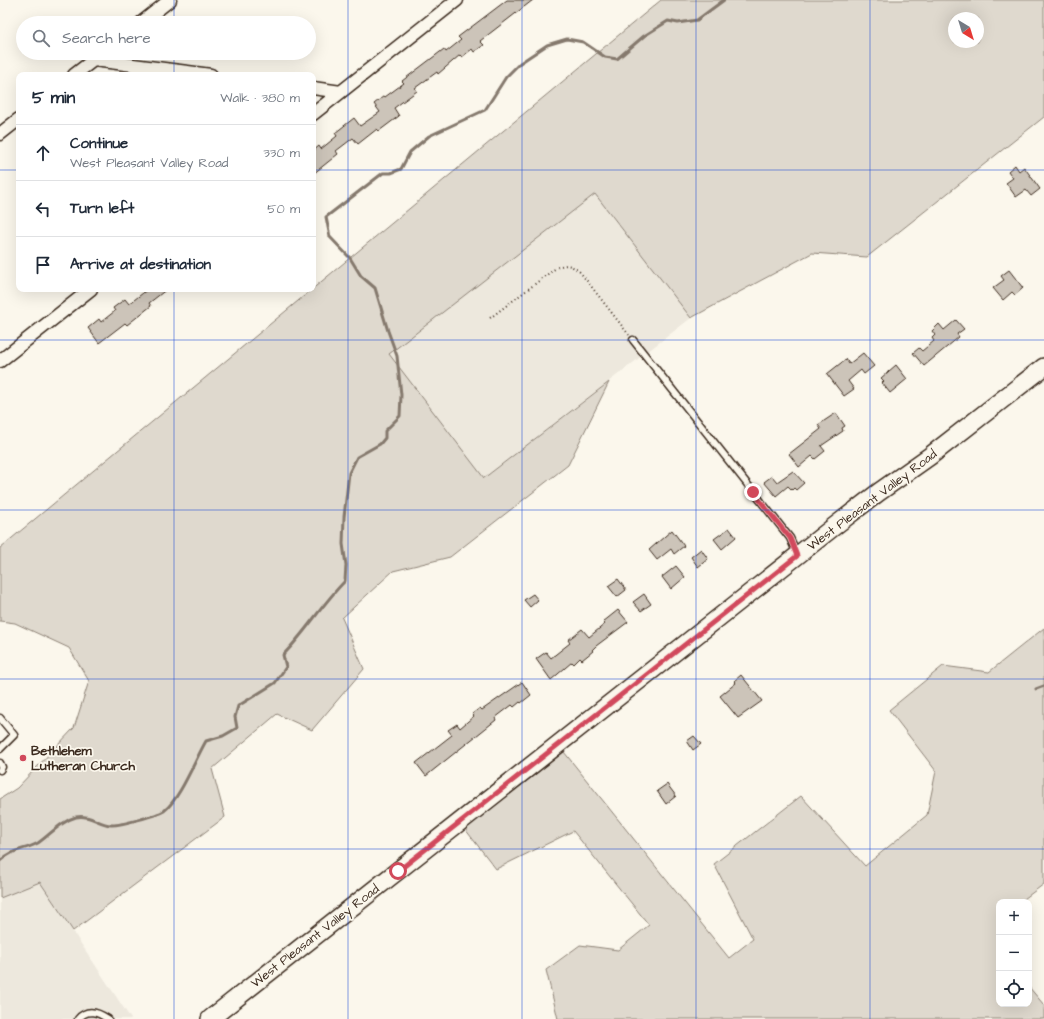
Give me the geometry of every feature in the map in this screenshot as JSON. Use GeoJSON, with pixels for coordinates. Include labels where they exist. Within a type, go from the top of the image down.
{"type":"FeatureCollection","features":[{"type":"Feature","properties":{"kind":"main road","name":"West Pleasant Valley Road"},"geometry":{"type":"LineString","coordinates":[[210,1019],[797,556],[879,492],[953,439],[1044,367]]}},
{"type":"Feature","properties":{"kind":"street"},"geometry":{"type":"LineString","coordinates":[[150,16],[170,0]]}},
{"type":"Feature","properties":{"kind":"street"},"geometry":{"type":"LineString","coordinates":[[316,112],[457,0]]}},
{"type":"Feature","properties":{"kind":"street"},"geometry":{"type":"LineString","coordinates":[[78,72],[93,60]]}},
{"type":"Feature","properties":{"kind":"street"},"geometry":{"type":"LineString","coordinates":[[122,60],[193,72]]}},
{"type":"Feature","properties":{"kind":"street"},"geometry":{"type":"LineString","coordinates":[[316,88],[340,92]]}},
{"type":"Feature","properties":{"kind":"street"},"geometry":{"type":"LineString","coordinates":[[0,134],[16,121]]}},
{"type":"Feature","properties":{"kind":"street"},"geometry":{"type":"LineString","coordinates":[[0,361],[87,292]]}},
{"type":"Feature","properties":{"kind":"lane"},"geometry":{"type":"LineString","coordinates":[[633,340],[790,538],[797,556]]}},
{"type":"Feature","properties":{"kind":"lane"},"geometry":{"type":"LineString","coordinates":[[0,718],[14,735],[0,749]]}},
{"type":"Feature","properties":{"kind":"lane"},"geometry":{"type":"LineString","coordinates":[[0,764],[2,767],[0,770]]}},
{"type":"Feature","properties":{"kind":"lane"},"geometry":{"type":"LineString","coordinates":[[78,1019],[90,1012],[98,1012],[108,1019]]}},
{"type":"Feature","properties":{"kind":"path"},"geometry":{"type":"LineString","coordinates":[[490,318],[556,268],[566,264],[573,266],[580,272],[633,340]]}},
{"type":"Feature","properties":{"kind":"shaded area"},"geometry":{"type":"Polygon","coordinates":[[[661,0],[1044,0],[1044,117],[867,257],[812,253],[691,318],[595,194],[389,354],[484,478],[609,382],[568,465],[450,557],[393,571],[342,618],[364,669],[312,730],[277,714],[212,769],[225,817],[73,931],[40,882],[0,898],[0,799],[17,788],[74,728],[89,681],[69,648],[15,623],[0,621],[0,548],[309,292],[316,292],[316,286],[661,0]]]}},
{"type":"Feature","properties":{"kind":"shaded area"},"geometry":{"type":"Polygon","coordinates":[[[595,194],[691,318],[484,478],[388,354],[595,194]]]}},
{"type":"Feature","properties":{"kind":"shaded area"},"geometry":{"type":"Polygon","coordinates":[[[1044,628],[1044,884],[1024,899],[996,899],[996,1007],[1032,1007],[1032,991],[1044,1005],[1044,1019],[558,1019],[546,970],[580,945],[618,950],[649,925],[573,831],[496,869],[465,829],[564,752],[729,958],[753,939],[714,864],[801,796],[865,866],[927,815],[936,771],[889,710],[943,666],[989,672],[1044,628]]]}},
{"type":"Feature","properties":{"kind":"shaded area"},"geometry":{"type":"Polygon","coordinates":[[[40,882],[131,1019],[0,1019],[0,898],[40,882]]]}},
{"type":"Feature","properties":{"kind":"building"},"geometry":{"type":"Polygon","coordinates":[[[507,0],[533,0],[480,41],[484,45],[474,52],[472,49],[462,57],[460,55],[438,74],[437,72],[415,88],[417,91],[394,108],[399,116],[379,131],[377,129],[358,144],[353,138],[336,151],[338,154],[316,172],[316,148],[319,146],[321,149],[337,136],[335,133],[354,118],[360,126],[380,112],[374,104],[404,83],[402,81],[444,49],[446,52],[461,40],[458,37],[507,0]]]}},
{"type":"Feature","properties":{"kind":"building"},"geometry":{"type":"Polygon","coordinates":[[[1015,165],[1019,171],[1024,167],[1040,189],[1031,196],[1026,190],[1016,197],[1006,183],[1013,178],[1008,171],[1015,165]]]}},
{"type":"Feature","properties":{"kind":"building"},"geometry":{"type":"Polygon","coordinates":[[[1009,270],[1023,288],[1015,295],[1012,292],[1003,300],[993,288],[1004,280],[1001,276],[1009,270]]]}},
{"type":"Feature","properties":{"kind":"building"},"geometry":{"type":"Polygon","coordinates":[[[144,292],[163,292],[149,303],[151,306],[127,325],[125,323],[99,343],[88,328],[99,319],[101,322],[115,311],[113,308],[125,299],[129,304],[144,292]]]}},
{"type":"Feature","properties":{"kind":"building"},"geometry":{"type":"Polygon","coordinates":[[[956,320],[964,329],[957,334],[959,337],[924,366],[913,353],[919,348],[922,351],[934,341],[932,338],[935,335],[932,331],[939,324],[944,330],[956,320]]]}},
{"type":"Feature","properties":{"kind":"building"},"geometry":{"type":"Polygon","coordinates":[[[863,353],[874,366],[864,374],[861,370],[848,381],[854,389],[844,396],[827,374],[846,359],[849,364],[863,353]]]}},
{"type":"Feature","properties":{"kind":"building"},"geometry":{"type":"Polygon","coordinates":[[[896,365],[907,379],[890,393],[882,383],[884,381],[881,378],[896,365]]]}},
{"type":"Feature","properties":{"kind":"building"},"geometry":{"type":"Polygon","coordinates":[[[836,413],[845,426],[842,428],[843,431],[821,446],[825,451],[815,459],[812,456],[799,467],[789,454],[821,429],[818,425],[836,413]]]}},
{"type":"Feature","properties":{"kind":"building"},"geometry":{"type":"Polygon","coordinates":[[[793,471],[804,483],[796,490],[794,488],[792,490],[788,486],[776,496],[764,482],[772,476],[777,482],[793,471]]]}},
{"type":"Feature","properties":{"kind":"building"},"geometry":{"type":"Polygon","coordinates":[[[729,528],[736,537],[722,549],[714,539],[729,528]]]}},
{"type":"Feature","properties":{"kind":"building"},"geometry":{"type":"Polygon","coordinates":[[[672,530],[684,546],[674,554],[671,549],[657,560],[649,550],[672,530]]]}},
{"type":"Feature","properties":{"kind":"building"},"geometry":{"type":"Polygon","coordinates":[[[701,549],[708,559],[698,567],[691,557],[701,549]]]}},
{"type":"Feature","properties":{"kind":"building"},"geometry":{"type":"Polygon","coordinates":[[[676,566],[685,577],[671,589],[662,577],[676,566]]]}},
{"type":"Feature","properties":{"kind":"building"},"geometry":{"type":"Polygon","coordinates":[[[618,579],[626,590],[617,597],[608,586],[618,579]]]}},
{"type":"Feature","properties":{"kind":"building"},"geometry":{"type":"Polygon","coordinates":[[[533,594],[538,600],[530,607],[524,600],[533,594]]]}},
{"type":"Feature","properties":{"kind":"building"},"geometry":{"type":"Polygon","coordinates":[[[644,594],[651,604],[641,611],[633,602],[644,594]]]}},
{"type":"Feature","properties":{"kind":"building"},"geometry":{"type":"Polygon","coordinates":[[[618,610],[628,622],[596,646],[592,650],[593,651],[582,660],[580,658],[574,664],[572,662],[551,680],[536,659],[546,652],[551,658],[570,643],[568,640],[582,629],[589,637],[605,624],[603,622],[618,610]]]}},
{"type":"Feature","properties":{"kind":"building"},"geometry":{"type":"Polygon","coordinates":[[[741,675],[762,701],[738,718],[720,696],[736,683],[734,681],[741,675]]]}},
{"type":"Feature","properties":{"kind":"building"},"geometry":{"type":"Polygon","coordinates":[[[522,682],[531,695],[514,707],[512,705],[495,718],[496,720],[426,776],[416,763],[452,735],[448,730],[457,724],[460,728],[474,716],[472,714],[480,708],[482,710],[522,682]]]}},
{"type":"Feature","properties":{"kind":"building"},"geometry":{"type":"Polygon","coordinates":[[[694,736],[701,744],[693,750],[687,741],[694,736]]]}},
{"type":"Feature","properties":{"kind":"building"},"geometry":{"type":"Polygon","coordinates":[[[667,784],[676,796],[666,804],[657,791],[667,784]]]}},
{"type":"Feature","properties":{"kind":"waterway"},"geometry":{"type":"LineString","coordinates":[[0,861],[14,852],[38,843],[65,822],[76,817],[81,816],[115,825],[138,820],[164,811],[176,798],[206,741],[223,736],[237,728],[235,717],[238,706],[275,683],[286,667],[283,655],[345,581],[346,565],[343,544],[344,517],[349,473],[357,457],[380,444],[385,438],[385,431],[400,416],[401,395],[397,356],[375,288],[361,276],[350,258],[330,237],[326,217],[383,173],[391,173],[401,169],[410,152],[429,136],[485,110],[506,77],[520,63],[547,45],[567,39],[583,42],[605,57],[617,59],[644,36],[668,21],[678,23],[697,20],[724,0]]}},
{"type":"Feature","properties":{"kind":"waterway"},"geometry":{"type":"LineString","coordinates":[[1036,689],[1044,686]]}},
{"type":"Feature","properties":{"kind":"place","name":"Bethlehem Lutheran Church"},"geometry":{"type":"Point","coordinates":[23,758]}},
{"type":"Feature","properties":{"kind":"route"},"geometry":{"type":"LineString","coordinates":[[398,871],[797,556],[790,538],[753,492]]}}]}
